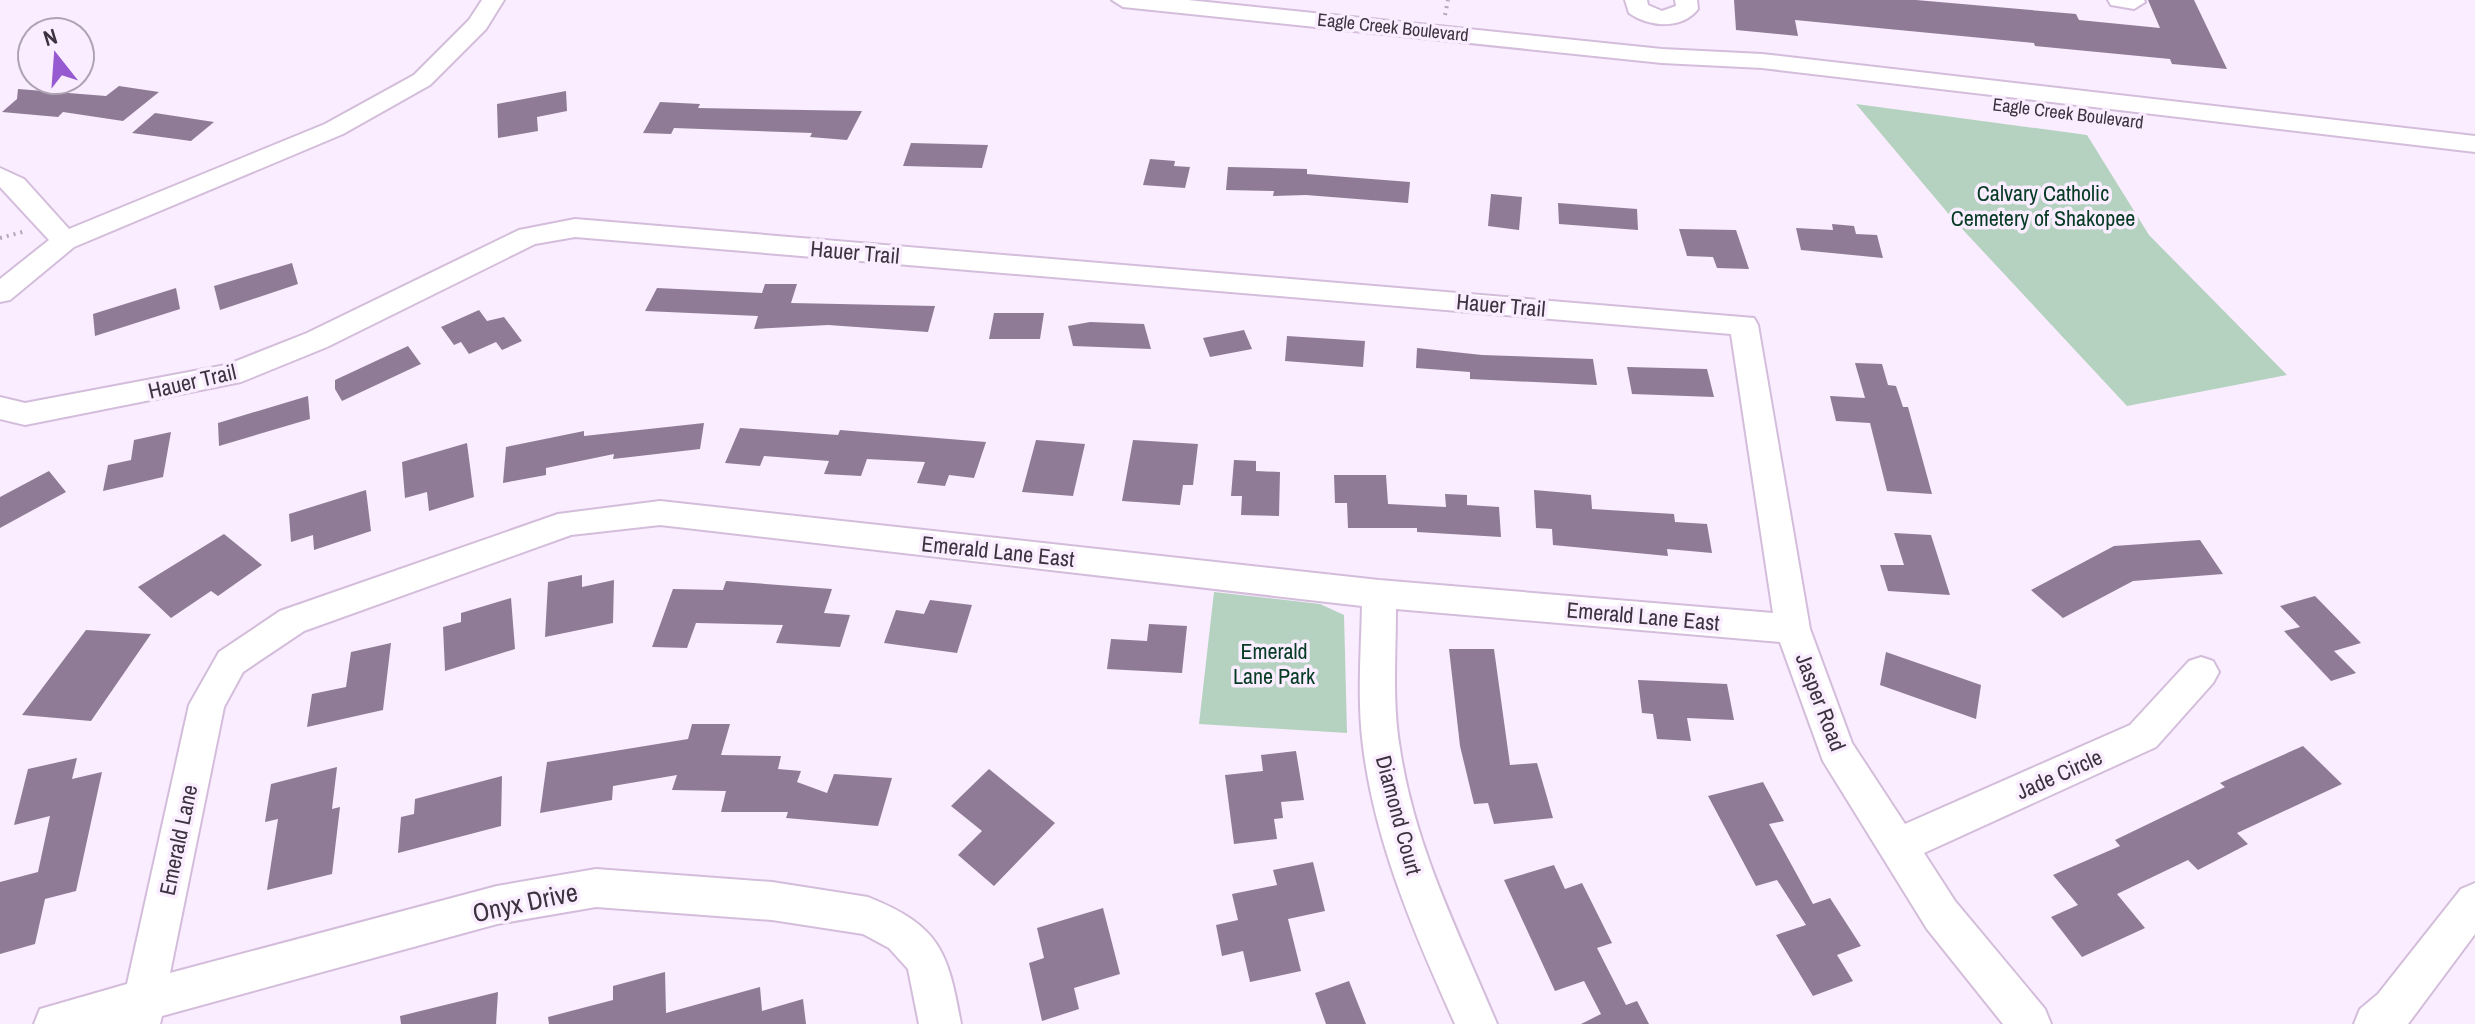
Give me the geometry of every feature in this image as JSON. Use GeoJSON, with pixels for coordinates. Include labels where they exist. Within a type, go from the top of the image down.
{"type":"FeatureCollection","features":[{"type":"Feature","properties":{"kind":"street"},"geometry":{"type":"LineString","coordinates":[[0,293],[65,241],[334,129],[422,80],[478,24],[493,0]]}},
{"type":"Feature","properties":{"kind":"street","name":"Eagle Creek Boulevard"},"geometry":{"type":"LineString","coordinates":[[1123,0],[1410,21],[1662,56],[1759,76],[2475,161]]}},
{"type":"Feature","properties":{"kind":"street"},"geometry":{"type":"LineString","coordinates":[[1636,0],[1637,8],[1646,15],[1661,18],[1678,16],[1687,9],[1686,0]]}},
{"type":"Feature","properties":{"kind":"street","name":"Eagle Creek Boulevard"},"geometry":{"type":"LineString","coordinates":[[1662,56],[1762,61],[2475,144]]}},
{"type":"Feature","properties":{"kind":"street"},"geometry":{"type":"LineString","coordinates":[[0,176],[15,185],[65,241]]}},
{"type":"Feature","properties":{"kind":"street","name":"Hauer Trail"},"geometry":{"type":"LineString","coordinates":[[1,409],[25,414],[231,375],[317,340],[528,236],[575,228],[1744,325]]}},
{"type":"Feature","properties":{"kind":"street","name":"Jasper Road"},"geometry":{"type":"LineString","coordinates":[[1744,325],[1793,629],[1836,750],[1941,915],[2030,1024]]}},
{"type":"Feature","properties":{"kind":"street","name":"Emerald Lane East"},"geometry":{"type":"LineString","coordinates":[[231,662],[292,621],[569,523],[660,513],[1379,594],[1793,629]]}},
{"type":"Feature","properties":{"kind":"street","name":"Diamond Court"},"geometry":{"type":"LineString","coordinates":[[1379,594],[1380,746],[1401,843],[1444,956],[1476,1024]]}},
{"type":"Feature","properties":{"kind":"street","name":"Emerald Lane"},"geometry":{"type":"LineString","coordinates":[[142,1011],[207,705],[231,662]]}},
{"type":"Feature","properties":{"kind":"street","name":"Jade Circle"},"geometry":{"type":"LineString","coordinates":[[1896,847],[2143,736],[2201,672]]}},
{"type":"Feature","properties":{"kind":"street","name":"Onyx Drive"},"geometry":{"type":"LineString","coordinates":[[55,1024],[142,1011],[497,905],[596,888],[772,901],[854,912],[879,920],[903,934],[923,956],[932,978],[940,1024]]}},
{"type":"Feature","properties":{"kind":"street"},"geometry":{"type":"LineString","coordinates":[[2375,1024],[2393,1009],[2475,902]]}},
{"type":"Feature","properties":{"kind":"path"},"geometry":{"type":"LineString","coordinates":[[1445,16],[1448,0]]}},
{"type":"Feature","properties":{"kind":"green space","name":"Calvary Catholic Cemetery of Shakopee"},"geometry":{"type":"Polygon","coordinates":[[[1856,104],[2087,135],[2149,235],[2287,375],[2127,406],[1952,218],[1856,104]]]}},
{"type":"Feature","properties":{"kind":"green space","name":"Emerald Lane Park"},"geometry":{"type":"Polygon","coordinates":[[[1214,592],[1320,604],[1344,615],[1347,733],[1199,724],[1214,592]]]}},
{"type":"Feature","properties":{"kind":"building"},"geometry":{"type":"Polygon","coordinates":[[[1734,0],[1916,0],[2076,14],[2079,20],[2160,28],[2148,0],[2194,0],[2227,69],[2172,64],[2170,59],[2035,46],[2034,43],[1795,20],[1798,36],[1736,30],[1734,0]]]}},
{"type":"Feature","properties":{"kind":"building"},"geometry":{"type":"Polygon","coordinates":[[[119,86],[159,92],[123,121],[63,112],[58,117],[2,112],[17,96],[106,96],[119,86]]]}},
{"type":"Feature","properties":{"kind":"building"},"geometry":{"type":"Polygon","coordinates":[[[566,91],[567,111],[537,117],[538,131],[498,138],[497,104],[566,91]]]}},
{"type":"Feature","properties":{"kind":"building"},"geometry":{"type":"Polygon","coordinates":[[[660,102],[700,104],[698,108],[862,111],[847,140],[810,137],[812,133],[674,128],[671,134],[643,133],[660,102]]]}},
{"type":"Feature","properties":{"kind":"building"},"geometry":{"type":"Polygon","coordinates":[[[155,113],[214,122],[191,141],[132,133],[155,113]]]}},
{"type":"Feature","properties":{"kind":"building"},"geometry":{"type":"Polygon","coordinates":[[[911,143],[988,145],[982,168],[903,166],[911,143]]]}},
{"type":"Feature","properties":{"kind":"building"},"geometry":{"type":"Polygon","coordinates":[[[1150,159],[1175,161],[1174,166],[1190,167],[1185,188],[1143,185],[1150,159]]]}},
{"type":"Feature","properties":{"kind":"building"},"geometry":{"type":"Polygon","coordinates":[[[1228,167],[1307,169],[1307,174],[1410,182],[1408,203],[1306,195],[1273,196],[1274,191],[1226,190],[1228,167]]]}},
{"type":"Feature","properties":{"kind":"building"},"geometry":{"type":"Polygon","coordinates":[[[1491,194],[1522,197],[1519,230],[1488,226],[1491,194]]]}},
{"type":"Feature","properties":{"kind":"building"},"geometry":{"type":"Polygon","coordinates":[[[1558,203],[1637,209],[1638,230],[1559,224],[1558,203]]]}},
{"type":"Feature","properties":{"kind":"building"},"geometry":{"type":"Polygon","coordinates":[[[1832,224],[1854,226],[1856,234],[1877,235],[1883,258],[1801,250],[1796,228],[1833,230],[1832,224]]]}},
{"type":"Feature","properties":{"kind":"building"},"geometry":{"type":"Polygon","coordinates":[[[1679,229],[1736,230],[1749,269],[1717,268],[1713,257],[1687,256],[1679,229]]]}},
{"type":"Feature","properties":{"kind":"building"},"geometry":{"type":"Polygon","coordinates":[[[292,263],[298,284],[220,310],[214,286],[292,263]]]}},
{"type":"Feature","properties":{"kind":"building"},"geometry":{"type":"Polygon","coordinates":[[[765,284],[797,284],[791,303],[935,306],[928,332],[828,325],[754,329],[758,316],[645,311],[657,288],[762,293],[765,284]]]}},
{"type":"Feature","properties":{"kind":"building"},"geometry":{"type":"Polygon","coordinates":[[[176,288],[180,309],[95,336],[93,314],[176,288]]]}},
{"type":"Feature","properties":{"kind":"building"},"geometry":{"type":"Polygon","coordinates":[[[479,310],[487,321],[504,317],[522,341],[502,350],[496,342],[469,354],[461,342],[454,345],[441,327],[479,310]]]}},
{"type":"Feature","properties":{"kind":"building"},"geometry":{"type":"Polygon","coordinates":[[[994,313],[1044,313],[1040,339],[989,339],[994,313]]]}},
{"type":"Feature","properties":{"kind":"building"},"geometry":{"type":"Polygon","coordinates":[[[1090,322],[1144,324],[1151,349],[1073,346],[1068,326],[1090,322]]]}},
{"type":"Feature","properties":{"kind":"building"},"geometry":{"type":"Polygon","coordinates":[[[1244,330],[1252,349],[1210,357],[1203,338],[1244,330]]]}},
{"type":"Feature","properties":{"kind":"building"},"geometry":{"type":"Polygon","coordinates":[[[1287,336],[1365,341],[1363,367],[1285,361],[1287,336]]]}},
{"type":"Feature","properties":{"kind":"building"},"geometry":{"type":"Polygon","coordinates":[[[408,346],[421,364],[342,401],[335,389],[335,380],[408,346]]]}},
{"type":"Feature","properties":{"kind":"building"},"geometry":{"type":"Polygon","coordinates":[[[1417,348],[1482,355],[1593,359],[1597,385],[1470,379],[1470,372],[1416,368],[1417,348]]]}},
{"type":"Feature","properties":{"kind":"building"},"geometry":{"type":"Polygon","coordinates":[[[1855,363],[1882,364],[1888,385],[1896,386],[1903,407],[1908,407],[1932,494],[1887,491],[1870,423],[1836,421],[1830,396],[1865,398],[1855,363]]]}},
{"type":"Feature","properties":{"kind":"building"},"geometry":{"type":"Polygon","coordinates":[[[1627,367],[1707,369],[1714,397],[1632,394],[1627,367]]]}},
{"type":"Feature","properties":{"kind":"building"},"geometry":{"type":"Polygon","coordinates":[[[308,396],[310,419],[219,446],[218,423],[308,396]]]}},
{"type":"Feature","properties":{"kind":"building"},"geometry":{"type":"Polygon","coordinates":[[[704,423],[700,449],[613,459],[614,454],[546,468],[546,475],[503,483],[506,447],[584,431],[584,436],[704,423]]]}},
{"type":"Feature","properties":{"kind":"building"},"geometry":{"type":"Polygon","coordinates":[[[740,428],[838,435],[840,430],[986,442],[974,478],[949,475],[945,486],[917,483],[925,462],[867,459],[861,476],[824,474],[829,461],[764,456],[760,466],[725,463],[740,428]]]}},
{"type":"Feature","properties":{"kind":"building"},"geometry":{"type":"Polygon","coordinates":[[[171,432],[163,477],[103,491],[108,465],[131,460],[134,440],[171,432]]]}},
{"type":"Feature","properties":{"kind":"building"},"geometry":{"type":"Polygon","coordinates":[[[1036,440],[1085,444],[1073,496],[1022,492],[1036,440]]]}},
{"type":"Feature","properties":{"kind":"building"},"geometry":{"type":"Polygon","coordinates":[[[1133,440],[1198,444],[1193,485],[1183,485],[1180,505],[1122,501],[1133,440]]]}},
{"type":"Feature","properties":{"kind":"building"},"geometry":{"type":"Polygon","coordinates":[[[467,443],[474,497],[429,511],[427,492],[405,498],[402,462],[467,443]]]}},
{"type":"Feature","properties":{"kind":"building"},"geometry":{"type":"Polygon","coordinates":[[[1234,460],[1256,461],[1256,471],[1280,472],[1279,516],[1241,515],[1242,496],[1231,496],[1234,460]]]}},
{"type":"Feature","properties":{"kind":"building"},"geometry":{"type":"Polygon","coordinates":[[[49,471],[66,492],[0,528],[0,497],[49,471]]]}},
{"type":"Feature","properties":{"kind":"building"},"geometry":{"type":"Polygon","coordinates":[[[1334,475],[1386,475],[1388,504],[1446,507],[1445,494],[1467,495],[1467,505],[1499,507],[1501,537],[1417,532],[1417,528],[1348,528],[1347,503],[1335,503],[1334,475]]]}},
{"type":"Feature","properties":{"kind":"building"},"geometry":{"type":"Polygon","coordinates":[[[366,490],[371,531],[314,550],[313,535],[291,542],[289,514],[366,490]]]}},
{"type":"Feature","properties":{"kind":"building"},"geometry":{"type":"Polygon","coordinates":[[[1534,490],[1591,495],[1592,509],[1674,514],[1675,522],[1707,524],[1712,553],[1667,549],[1668,556],[1553,545],[1552,529],[1536,528],[1534,490]]]}},
{"type":"Feature","properties":{"kind":"building"},"geometry":{"type":"Polygon","coordinates":[[[1894,533],[1931,535],[1950,595],[1888,591],[1880,565],[1904,565],[1894,533]]]}},
{"type":"Feature","properties":{"kind":"building"},"geometry":{"type":"Polygon","coordinates":[[[224,534],[262,565],[218,596],[211,591],[171,618],[138,587],[224,534]]]}},
{"type":"Feature","properties":{"kind":"building"},"geometry":{"type":"Polygon","coordinates":[[[2200,540],[2223,574],[2133,581],[2063,618],[2031,590],[2114,546],[2200,540]]]}},
{"type":"Feature","properties":{"kind":"building"},"geometry":{"type":"Polygon","coordinates":[[[582,575],[582,587],[614,580],[613,623],[545,637],[548,582],[582,575]]]}},
{"type":"Feature","properties":{"kind":"building"},"geometry":{"type":"Polygon","coordinates":[[[726,581],[832,589],[824,613],[850,615],[840,647],[776,643],[783,625],[696,623],[687,648],[652,647],[673,589],[723,590],[726,581]]]}},
{"type":"Feature","properties":{"kind":"building"},"geometry":{"type":"Polygon","coordinates":[[[2315,596],[2361,643],[2334,651],[2356,673],[2331,681],[2284,631],[2300,627],[2280,606],[2315,596]]]}},
{"type":"Feature","properties":{"kind":"building"},"geometry":{"type":"Polygon","coordinates":[[[511,598],[515,649],[445,671],[443,627],[461,622],[461,613],[511,598]]]}},
{"type":"Feature","properties":{"kind":"building"},"geometry":{"type":"Polygon","coordinates":[[[930,600],[972,605],[957,653],[884,643],[896,610],[924,614],[930,600]]]}},
{"type":"Feature","properties":{"kind":"building"},"geometry":{"type":"Polygon","coordinates":[[[1149,624],[1187,626],[1182,673],[1107,669],[1111,639],[1147,641],[1149,624]]]}},
{"type":"Feature","properties":{"kind":"building"},"geometry":{"type":"Polygon","coordinates":[[[86,630],[151,634],[91,721],[22,715],[86,630]]]}},
{"type":"Feature","properties":{"kind":"building"},"geometry":{"type":"Polygon","coordinates":[[[391,643],[383,710],[307,727],[312,694],[346,687],[351,652],[391,643]]]}},
{"type":"Feature","properties":{"kind":"building"},"geometry":{"type":"Polygon","coordinates":[[[1449,649],[1494,649],[1510,765],[1537,763],[1553,818],[1494,824],[1488,803],[1474,804],[1460,746],[1449,649]]]}},
{"type":"Feature","properties":{"kind":"building"},"geometry":{"type":"Polygon","coordinates":[[[1886,652],[1981,685],[1976,719],[1880,685],[1886,652]]]}},
{"type":"Feature","properties":{"kind":"building"},"geometry":{"type":"Polygon","coordinates":[[[1638,680],[1727,684],[1734,720],[1687,718],[1691,741],[1657,739],[1653,714],[1642,713],[1638,680]]]}},
{"type":"Feature","properties":{"kind":"building"},"geometry":{"type":"Polygon","coordinates":[[[692,724],[730,724],[721,755],[781,756],[778,769],[801,771],[797,782],[827,793],[834,774],[892,778],[878,826],[786,818],[788,812],[721,812],[726,791],[672,790],[677,775],[613,786],[612,800],[540,813],[547,762],[688,739],[692,724]]]}},
{"type":"Feature","properties":{"kind":"building"},"geometry":{"type":"Polygon","coordinates":[[[2303,746],[2342,784],[2237,833],[2248,844],[2198,870],[2188,860],[2117,894],[2145,928],[2082,957],[2051,917],[2078,905],[2053,875],[2120,846],[2115,840],[2225,787],[2220,783],[2303,746]]]}},
{"type":"Feature","properties":{"kind":"building"},"geometry":{"type":"Polygon","coordinates":[[[1296,751],[1304,800],[1281,802],[1283,818],[1274,819],[1277,839],[1234,844],[1225,775],[1263,771],[1261,755],[1296,751]]]}},
{"type":"Feature","properties":{"kind":"building"},"geometry":{"type":"Polygon","coordinates":[[[77,758],[72,779],[102,772],[76,891],[45,899],[35,944],[0,954],[0,882],[38,872],[50,816],[14,825],[28,769],[77,758]]]}},
{"type":"Feature","properties":{"kind":"building"},"geometry":{"type":"Polygon","coordinates":[[[337,767],[332,809],[340,807],[332,874],[267,890],[278,819],[265,822],[271,784],[337,767]]]}},
{"type":"Feature","properties":{"kind":"building"},"geometry":{"type":"Polygon","coordinates":[[[989,769],[1055,823],[994,886],[958,855],[982,831],[951,806],[989,769]]]}},
{"type":"Feature","properties":{"kind":"building"},"geometry":{"type":"Polygon","coordinates":[[[502,776],[501,826],[398,853],[401,817],[414,814],[415,799],[502,776]]]}},
{"type":"Feature","properties":{"kind":"building"},"geometry":{"type":"Polygon","coordinates":[[[1763,782],[1784,821],[1769,824],[1813,904],[1830,898],[1861,946],[1837,955],[1853,981],[1813,996],[1776,935],[1806,925],[1777,880],[1756,886],[1708,796],[1763,782]]]}},
{"type":"Feature","properties":{"kind":"building"},"geometry":{"type":"Polygon","coordinates":[[[1313,862],[1325,911],[1288,919],[1301,971],[1250,982],[1243,951],[1222,956],[1216,925],[1238,920],[1232,894],[1277,885],[1273,870],[1313,862]]]}},
{"type":"Feature","properties":{"kind":"building"},"geometry":{"type":"Polygon","coordinates":[[[1554,865],[1565,889],[1582,883],[1612,943],[1597,948],[1626,1005],[1637,1001],[1649,1024],[1581,1024],[1601,1014],[1584,981],[1555,991],[1504,880],[1554,865]]]}},
{"type":"Feature","properties":{"kind":"building"},"geometry":{"type":"Polygon","coordinates":[[[1103,908],[1120,974],[1074,988],[1079,1009],[1042,1021],[1029,963],[1044,958],[1037,928],[1103,908]]]}},
{"type":"Feature","properties":{"kind":"building"},"geometry":{"type":"Polygon","coordinates":[[[665,972],[666,1013],[760,987],[762,1011],[803,999],[806,1024],[549,1024],[548,1017],[613,1000],[613,986],[665,972]]]}},
{"type":"Feature","properties":{"kind":"building"},"geometry":{"type":"Polygon","coordinates":[[[1349,981],[1366,1024],[1326,1024],[1315,993],[1349,981]]]}},
{"type":"Feature","properties":{"kind":"building"},"geometry":{"type":"Polygon","coordinates":[[[498,992],[496,1024],[401,1024],[400,1016],[498,992]]]}}]}
